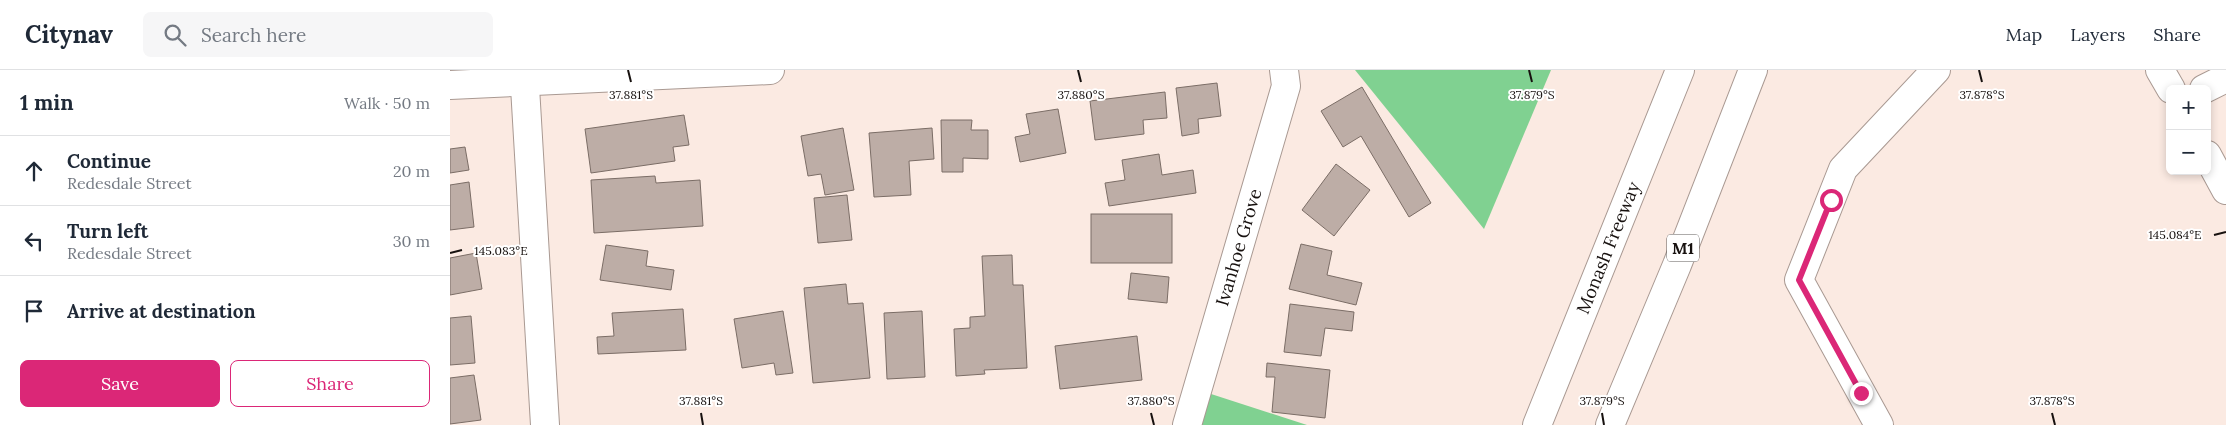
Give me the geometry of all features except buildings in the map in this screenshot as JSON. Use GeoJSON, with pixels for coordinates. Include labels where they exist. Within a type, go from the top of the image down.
{"type":"FeatureCollection","features":[{"type":"Feature","properties":{"kind":"main road"},"geometry":{"type":"LineString","coordinates":[[450,85],[524,75],[770,70]]}},
{"type":"Feature","properties":{"kind":"main road","name":"Ivanhoe Grove"},"geometry":{"type":"LineString","coordinates":[[1187,425],[1286,86],[1284,70]]}},
{"type":"Feature","properties":{"kind":"main road","name":"Monash Freeway"},"geometry":{"type":"LineString","coordinates":[[1537,425],[1680,70]]}},
{"type":"Feature","properties":{"kind":"main road","name":"M1"},"geometry":{"type":"LineString","coordinates":[[1610,425],[1677,264],[1753,70]]}},
{"type":"Feature","properties":{"kind":"main road"},"geometry":{"type":"LineString","coordinates":[[1879,425],[1799,280],[1843,168],[1936,70]]}},
{"type":"Feature","properties":{"kind":"main road"},"geometry":{"type":"LineString","coordinates":[[2160,70],[2169,85]]}},
{"type":"Feature","properties":{"kind":"main road"},"geometry":{"type":"LineString","coordinates":[[524,75],[545,425]]}},
{"type":"Feature","properties":{"kind":"main road"},"geometry":{"type":"LineString","coordinates":[[2211,86],[2226,78]]}},
{"type":"Feature","properties":{"kind":"main road"},"geometry":{"type":"LineString","coordinates":[[2211,162],[2226,190]]}},
{"type":"Feature","properties":{"kind":"green space"},"geometry":{"type":"Polygon","coordinates":[[[1355,70],[1551,70],[1484,229],[1355,70]]]}},
{"type":"Feature","properties":{"kind":"green space"},"geometry":{"type":"Polygon","coordinates":[[[1208,393],[1307,425],[1199,425],[1208,393]]]}},
{"type":"Feature","properties":{"kind":"route"},"geometry":{"type":"LineString","coordinates":[[1831,200],[1799,280],[1861,393]]}}]}
